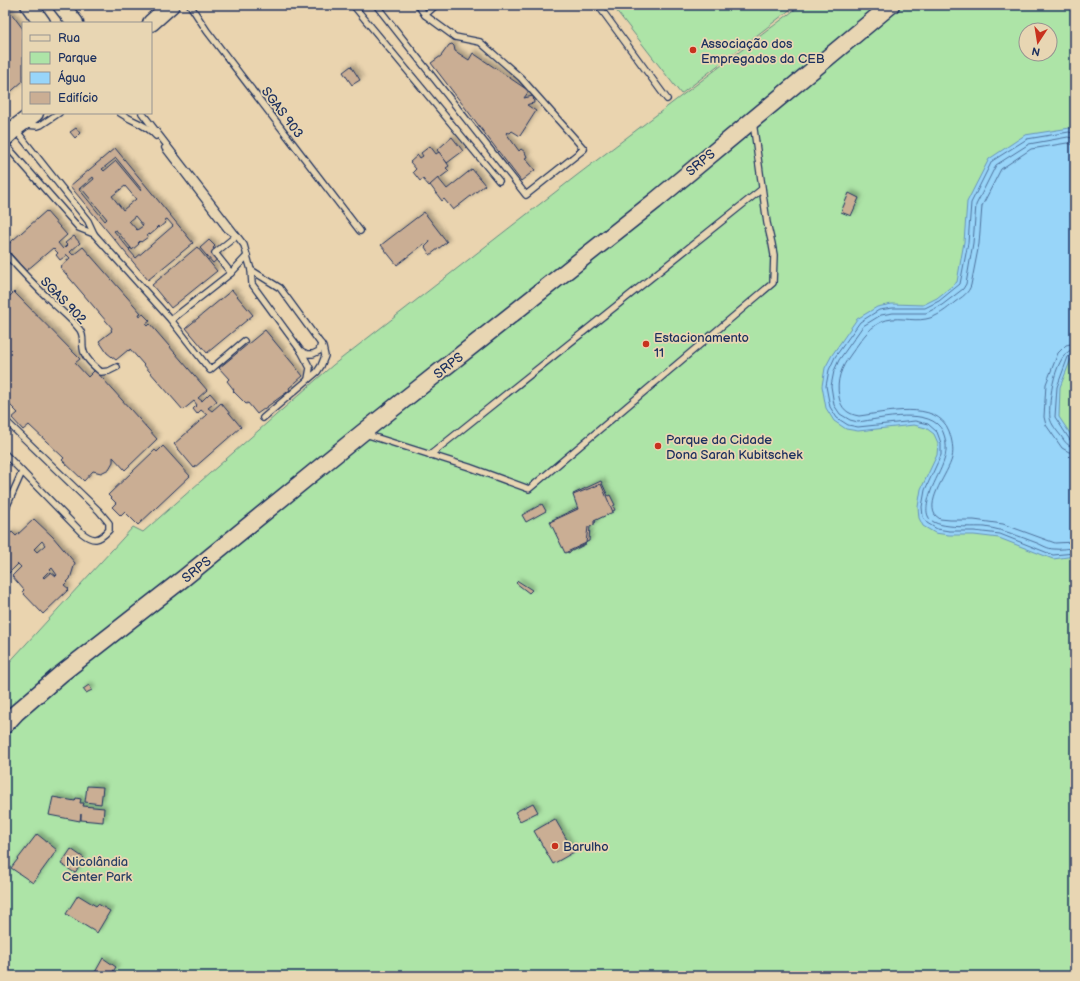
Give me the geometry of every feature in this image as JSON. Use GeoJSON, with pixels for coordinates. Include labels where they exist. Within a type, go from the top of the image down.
{"type":"FeatureCollection","features":[{"type":"Feature","properties":{"kind":"main road"},"geometry":{"type":"LineString","coordinates":[[29,5],[41,22]]}},
{"type":"Feature","properties":{"kind":"main road"},"geometry":{"type":"LineString","coordinates":[[61,5],[74,22]]}},
{"type":"Feature","properties":{"kind":"main road"},"geometry":{"type":"LineString","coordinates":[[153,24],[171,5]]}},
{"type":"Feature","properties":{"kind":"main road","name":"SRPS"},"geometry":{"type":"LineString","coordinates":[[5,725],[61,674],[184,578],[362,433],[655,200],[752,118],[891,5]]}},
{"type":"Feature","properties":{"kind":"main road"},"geometry":{"type":"LineString","coordinates":[[13,131],[34,114]]}},
{"type":"Feature","properties":{"kind":"lane","name":"SGAS 903"},"geometry":{"type":"LineString","coordinates":[[190,5],[207,31],[360,231]]}},
{"type":"Feature","properties":{"kind":"lane"},"geometry":{"type":"LineString","coordinates":[[352,5],[499,181]]}},
{"type":"Feature","properties":{"kind":"lane"},"geometry":{"type":"LineString","coordinates":[[376,5],[526,195],[584,149],[521,78],[480,42],[455,37],[425,15],[418,5]]}},
{"type":"Feature","properties":{"kind":"lane"},"geometry":{"type":"LineString","coordinates":[[425,15],[436,5]]}},
{"type":"Feature","properties":{"kind":"lane"},"geometry":{"type":"LineString","coordinates":[[598,5],[667,99]]}},
{"type":"Feature","properties":{"kind":"lane"},"geometry":{"type":"LineString","coordinates":[[57,114],[38,126],[13,131],[88,221],[94,234],[171,320],[210,370],[244,341]]}},
{"type":"Feature","properties":{"kind":"lane"},"geometry":{"type":"LineString","coordinates":[[122,114],[150,129],[226,229],[235,235]]}},
{"type":"Feature","properties":{"kind":"lane"},"geometry":{"type":"LineString","coordinates":[[143,114],[244,245],[251,270],[252,284],[301,351],[310,368],[308,379]]}},
{"type":"Feature","properties":{"kind":"lane"},"geometry":{"type":"LineString","coordinates":[[362,433],[529,489],[773,283],[773,250],[767,223],[752,118]]}},
{"type":"Feature","properties":{"kind":"lane"},"geometry":{"type":"LineString","coordinates":[[5,144],[79,228],[94,234]]}},
{"type":"Feature","properties":{"kind":"lane"},"geometry":{"type":"LineString","coordinates":[[430,455],[762,189]]}},
{"type":"Feature","properties":{"kind":"lane"},"geometry":{"type":"LineString","coordinates":[[231,273],[215,253],[235,235]]}},
{"type":"Feature","properties":{"kind":"lane","name":"SGAS 902"},"geometry":{"type":"LineString","coordinates":[[5,253],[20,271],[71,320],[80,331],[83,338],[83,349],[85,355],[93,364],[101,372],[109,371],[117,367]]}},
{"type":"Feature","properties":{"kind":"lane"},"geometry":{"type":"LineString","coordinates":[[171,320],[231,273],[247,256]]}},
{"type":"Feature","properties":{"kind":"lane"},"geometry":{"type":"LineString","coordinates":[[251,270],[280,288],[321,344],[324,352],[324,360],[317,372],[263,418]]}},
{"type":"Feature","properties":{"kind":"lane"},"geometry":{"type":"LineString","coordinates":[[301,351],[307,354],[313,354],[319,351],[321,344]]}},
{"type":"Feature","properties":{"kind":"lane"},"geometry":{"type":"LineString","coordinates":[[5,420],[99,511],[109,523],[109,530],[104,536],[96,540],[89,539],[5,454]]}},
{"type":"Feature","properties":{"kind":"lane"},"geometry":{"type":"LineString","coordinates":[[5,510],[22,472]]}},
{"type":"Feature","properties":{"kind":"green space","name":"Associação dos Empregados da CEB"},"geometry":{"type":"Polygon","coordinates":[[[612,5],[796,5],[681,94],[612,5]]]}},
{"type":"Feature","properties":{"kind":"green space","name":"Parque da Cidade Dona Sarah Kubitschek"},"geometry":{"type":"Polygon","coordinates":[[[801,5],[1075,5],[1075,976],[5,976],[5,667],[133,527],[143,532],[333,365],[576,176],[801,5]]]}},
{"type":"Feature","properties":{"kind":"water"},"geometry":{"type":"Polygon","coordinates":[[[1070,128],[1075,130],[1075,357],[1071,359],[1060,387],[1059,417],[1075,441],[1075,556],[1053,559],[999,538],[935,533],[923,526],[919,518],[918,507],[921,489],[937,455],[938,443],[934,434],[926,428],[914,425],[858,431],[846,429],[834,421],[826,408],[822,386],[825,368],[832,355],[857,319],[877,307],[892,304],[923,305],[937,298],[957,282],[964,242],[967,202],[989,159],[1025,135],[1070,128]]]}},
{"type":"Feature","properties":{"kind":"building"},"geometry":{"type":"Polygon","coordinates":[[[5,5],[22,28],[22,82],[5,97],[5,5]]]}},
{"type":"Feature","properties":{"kind":"building"},"geometry":{"type":"Polygon","coordinates":[[[452,44],[455,51],[469,60],[473,53],[529,91],[524,98],[533,96],[534,103],[527,105],[536,111],[520,136],[512,131],[510,133],[506,133],[519,151],[521,149],[525,152],[527,157],[525,158],[535,170],[521,181],[431,63],[441,56],[449,45],[452,44]]]}},
{"type":"Feature","properties":{"kind":"building"},"geometry":{"type":"Polygon","coordinates":[[[351,66],[360,80],[352,85],[343,72],[351,66]]]}},
{"type":"Feature","properties":{"kind":"building"},"geometry":{"type":"Polygon","coordinates":[[[76,128],[80,133],[75,138],[70,132],[76,128]]]}},
{"type":"Feature","properties":{"kind":"building"},"geometry":{"type":"Polygon","coordinates":[[[452,137],[463,151],[447,163],[437,150],[452,137]]]}},
{"type":"Feature","properties":{"kind":"building"},"geometry":{"type":"Polygon","coordinates":[[[430,146],[436,154],[439,152],[449,166],[446,168],[449,171],[429,186],[423,179],[420,181],[413,172],[416,169],[410,162],[418,155],[420,158],[423,156],[421,153],[430,146]]]}},
{"type":"Feature","properties":{"kind":"building"},"geometry":{"type":"Polygon","coordinates":[[[115,148],[193,243],[148,280],[70,186],[115,148]],[[116,158],[102,169],[104,171],[116,161],[141,191],[142,190],[116,158]],[[93,177],[79,189],[105,221],[107,219],[82,189],[94,179],[93,177]],[[125,186],[112,196],[123,210],[136,199],[125,186]],[[135,216],[129,221],[137,230],[143,226],[135,216]],[[167,219],[165,220],[166,222],[159,228],[158,226],[156,228],[157,229],[150,235],[147,235],[148,237],[141,242],[140,241],[138,243],[139,244],[132,250],[131,248],[129,250],[136,258],[173,226],[167,219]],[[116,230],[114,231],[129,249],[131,248],[116,230]]]}},
{"type":"Feature","properties":{"kind":"building"},"geometry":{"type":"Polygon","coordinates":[[[472,169],[485,185],[453,210],[444,199],[442,201],[430,185],[438,178],[447,189],[472,169]]]}},
{"type":"Feature","properties":{"kind":"building"},"geometry":{"type":"Polygon","coordinates":[[[849,193],[859,198],[851,216],[841,212],[849,193]]]}},
{"type":"Feature","properties":{"kind":"building"},"geometry":{"type":"Polygon","coordinates":[[[46,211],[67,235],[58,243],[63,249],[67,245],[65,243],[74,236],[80,243],[70,252],[73,255],[83,247],[141,313],[139,314],[140,316],[143,314],[150,321],[146,324],[148,326],[150,324],[207,390],[198,398],[202,401],[210,393],[217,401],[208,408],[212,411],[221,403],[241,427],[194,468],[174,444],[207,415],[201,410],[197,414],[193,409],[197,405],[194,401],[183,410],[130,349],[116,360],[107,353],[99,341],[112,331],[112,328],[60,267],[70,258],[67,255],[60,260],[56,255],[58,253],[53,248],[26,271],[5,247],[46,211]]]}},
{"type":"Feature","properties":{"kind":"building"},"geometry":{"type":"Polygon","coordinates":[[[424,212],[447,242],[430,255],[425,247],[430,242],[429,240],[397,265],[381,245],[424,212]]]}},
{"type":"Feature","properties":{"kind":"building"},"geometry":{"type":"Polygon","coordinates":[[[209,240],[215,246],[213,248],[220,257],[213,263],[200,248],[209,240]]]}},
{"type":"Feature","properties":{"kind":"building"},"geometry":{"type":"Polygon","coordinates":[[[197,247],[217,271],[171,308],[152,285],[197,247]]]}},
{"type":"Feature","properties":{"kind":"building"},"geometry":{"type":"Polygon","coordinates":[[[232,290],[253,315],[207,353],[186,328],[232,290]]]}},
{"type":"Feature","properties":{"kind":"building"},"geometry":{"type":"Polygon","coordinates":[[[14,292],[80,359],[75,363],[88,377],[95,370],[157,439],[125,470],[113,457],[113,462],[109,469],[101,473],[93,471],[84,481],[62,460],[64,458],[29,425],[23,430],[12,418],[18,413],[5,400],[5,301],[14,292]]]}},
{"type":"Feature","properties":{"kind":"building"},"geometry":{"type":"Polygon","coordinates":[[[265,330],[303,376],[289,388],[290,390],[257,414],[248,403],[246,404],[233,391],[234,390],[227,381],[229,379],[219,368],[265,330]]]}},
{"type":"Feature","properties":{"kind":"building"},"geometry":{"type":"Polygon","coordinates":[[[163,446],[190,476],[138,525],[125,512],[121,516],[112,507],[116,503],[108,495],[155,450],[157,452],[163,446]]]}},
{"type":"Feature","properties":{"kind":"building"},"geometry":{"type":"Polygon","coordinates":[[[601,481],[608,496],[610,495],[615,505],[613,506],[615,510],[595,520],[596,522],[590,526],[589,541],[568,553],[552,520],[579,507],[573,494],[601,481]]]}},
{"type":"Feature","properties":{"kind":"building"},"geometry":{"type":"Polygon","coordinates":[[[601,484],[613,512],[594,521],[594,525],[588,527],[586,543],[565,553],[550,522],[578,509],[573,495],[601,484]]]}},
{"type":"Feature","properties":{"kind":"building"},"geometry":{"type":"Polygon","coordinates":[[[542,504],[546,511],[526,522],[522,515],[542,504]]]}},
{"type":"Feature","properties":{"kind":"building"},"geometry":{"type":"Polygon","coordinates":[[[34,519],[53,537],[75,563],[70,579],[64,585],[69,589],[43,614],[22,592],[24,590],[12,576],[21,567],[18,564],[9,573],[5,570],[5,547],[9,543],[5,538],[12,532],[16,536],[34,519]],[[42,541],[34,549],[37,552],[45,545],[42,541]],[[52,568],[43,577],[44,578],[51,572],[56,576],[57,575],[52,568]]]}},
{"type":"Feature","properties":{"kind":"building"},"geometry":{"type":"Polygon","coordinates":[[[518,581],[532,590],[529,593],[516,583],[518,581]]]}},
{"type":"Feature","properties":{"kind":"building"},"geometry":{"type":"Polygon","coordinates":[[[89,685],[92,690],[86,693],[83,689],[89,685]]]}},
{"type":"Feature","properties":{"kind":"building"},"geometry":{"type":"Polygon","coordinates":[[[87,786],[103,787],[101,804],[85,802],[87,786]]]}},
{"type":"Feature","properties":{"kind":"building"},"geometry":{"type":"Polygon","coordinates":[[[53,797],[75,801],[76,798],[81,799],[80,803],[84,803],[83,806],[104,808],[103,822],[81,820],[81,814],[80,821],[49,815],[53,797]]]}},
{"type":"Feature","properties":{"kind":"building"},"geometry":{"type":"Polygon","coordinates":[[[533,803],[538,812],[520,821],[515,812],[533,803]]]}},
{"type":"Feature","properties":{"kind":"building"},"geometry":{"type":"Polygon","coordinates":[[[555,819],[574,852],[553,864],[534,831],[555,819]]]}},
{"type":"Feature","properties":{"kind":"building"},"geometry":{"type":"Polygon","coordinates":[[[37,834],[57,850],[33,883],[11,868],[37,834]]]}},
{"type":"Feature","properties":{"kind":"building"},"geometry":{"type":"Polygon","coordinates":[[[71,849],[84,858],[75,873],[61,864],[71,849]]]}},
{"type":"Feature","properties":{"kind":"building"},"geometry":{"type":"Polygon","coordinates":[[[78,895],[96,906],[98,904],[110,911],[97,933],[66,914],[78,895]]]}},
{"type":"Feature","properties":{"kind":"building"},"geometry":{"type":"Polygon","coordinates":[[[103,958],[116,967],[110,976],[93,976],[103,958]]]}},
{"type":"Feature","properties":{"kind":"place","name":"Associação dos Empregados da CEB"},"geometry":{"type":"Point","coordinates":[693,50]}},
{"type":"Feature","properties":{"kind":"place","name":"Estacionamento 11"},"geometry":{"type":"Point","coordinates":[646,344]}},
{"type":"Feature","properties":{"kind":"place","name":"Parque da Cidade Dona Sarah Kubitschek"},"geometry":{"type":"Point","coordinates":[658,446]}},
{"type":"Feature","properties":{"kind":"place","name":"Barulho"},"geometry":{"type":"Point","coordinates":[555,846]}},
{"type":"Feature","properties":{"kind":"park label","name":"Nicolândia Center Park"},"geometry":{"type":"Point","coordinates":[97,868]}}]}
